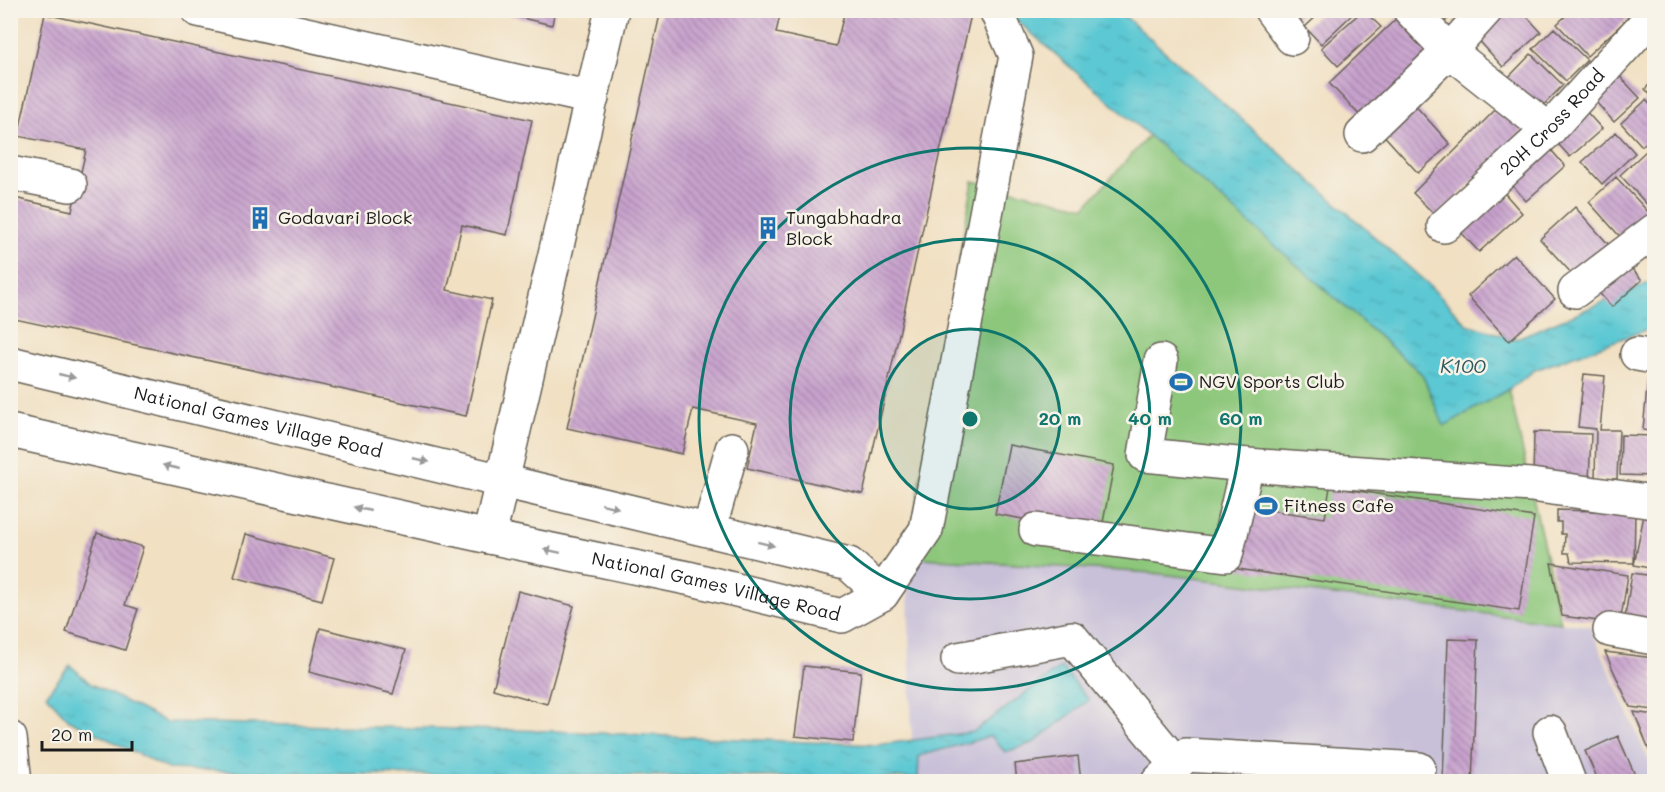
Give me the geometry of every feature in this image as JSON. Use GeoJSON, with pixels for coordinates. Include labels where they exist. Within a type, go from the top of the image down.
{"type":"FeatureCollection","features":[{"type":"Feature","properties":{"kind":"street"},"geometry":{"type":"LineString","coordinates":[[198,10],[592,98]]}},
{"type":"Feature","properties":{"kind":"street"},"geometry":{"type":"LineString","coordinates":[[489,537],[612,10]]}},
{"type":"Feature","properties":{"kind":"street"},"geometry":{"type":"LineString","coordinates":[[882,594],[926,530],[1016,56],[996,10]]}},
{"type":"Feature","properties":{"kind":"street"},"geometry":{"type":"LineString","coordinates":[[1271,10],[1292,38]]}},
{"type":"Feature","properties":{"kind":"street"},"geometry":{"type":"LineString","coordinates":[[1410,10],[1449,51],[1549,130]]}},
{"type":"Feature","properties":{"kind":"street"},"geometry":{"type":"LineString","coordinates":[[1362,135],[1449,51],[1486,10]]}},
{"type":"Feature","properties":{"kind":"street","name":"20H Cross Road"},"geometry":{"type":"LineString","coordinates":[[1444,226],[1549,130],[1654,14]]}},
{"type":"Feature","properties":{"kind":"street"},"geometry":{"type":"LineString","coordinates":[[10,173],[70,185]]}},
{"type":"Feature","properties":{"kind":"street"},"geometry":{"type":"LineString","coordinates":[[1575,291],[1654,231]]}},
{"type":"Feature","properties":{"kind":"street"},"geometry":{"type":"LineString","coordinates":[[1161,361],[1145,455],[1247,465],[1531,485],[1654,502]]}},
{"type":"Feature","properties":{"kind":"street","name":"National Games Village Road"},"geometry":{"type":"LineString","coordinates":[[10,363],[502,479],[849,564],[882,594],[842,616],[692,579],[489,537],[10,431]]}},
{"type":"Feature","properties":{"kind":"street"},"geometry":{"type":"LineString","coordinates":[[709,530],[732,449]]}},
{"type":"Feature","properties":{"kind":"street"},"geometry":{"type":"LineString","coordinates":[[1036,530],[1226,555],[1247,465]]}},
{"type":"Feature","properties":{"kind":"street"},"geometry":{"type":"LineString","coordinates":[[1610,630],[1654,638]]}},
{"type":"Feature","properties":{"kind":"street"},"geometry":{"type":"LineString","coordinates":[[957,658],[1072,638],[1167,773],[1186,755],[1419,769]]}},
{"type":"Feature","properties":{"kind":"street"},"geometry":{"type":"LineString","coordinates":[[1550,732],[1569,782]]}},
{"type":"Feature","properties":{"kind":"street"},"geometry":{"type":"LineString","coordinates":[[10,738],[15,782]]}},
{"type":"Feature","properties":{"kind":"shaded area"},"geometry":{"type":"Polygon","coordinates":[[[907,557],[1153,573],[1590,626],[1654,772],[1654,781],[913,781],[907,557]]]}},
{"type":"Feature","properties":{"kind":"green space","name":"NGV Sports Club"},"geometry":{"type":"Polygon","coordinates":[[[1149,135],[1422,374],[1444,425],[1509,389],[1561,623],[1153,573],[907,557],[973,181],[1085,207],[1149,135]]]}},
{"type":"Feature","properties":{"kind":"water","name":"K100"},"geometry":{"type":"Polygon","coordinates":[[[1006,11],[1119,11],[1429,285],[1467,324],[1515,339],[1654,281],[1654,327],[1535,370],[1509,389],[1444,426],[1422,374],[1006,11]]]}},
{"type":"Feature","properties":{"kind":"water"},"geometry":{"type":"Polygon","coordinates":[[[70,665],[91,684],[166,722],[552,731],[877,745],[973,732],[1061,667],[1089,700],[1033,743],[1005,752],[991,736],[919,756],[918,778],[318,774],[168,769],[69,720],[46,695],[70,665]]]}},
{"type":"Feature","properties":{"kind":"building"},"geometry":{"type":"Polygon","coordinates":[[[488,10],[555,10],[552,25],[488,10]]]}},
{"type":"Feature","properties":{"kind":"building","name":"Tungabhadra Block"},"geometry":{"type":"Polygon","coordinates":[[[661,10],[781,10],[776,33],[836,46],[845,10],[972,10],[863,494],[747,468],[757,423],[693,409],[682,454],[567,428],[661,10]]]}},
{"type":"Feature","properties":{"kind":"building"},"geometry":{"type":"Polygon","coordinates":[[[1278,10],[1305,10],[1290,24],[1278,10]]]}},
{"type":"Feature","properties":{"kind":"building"},"geometry":{"type":"Polygon","coordinates":[[[1323,10],[1357,10],[1321,44],[1305,27],[1323,10]]]}},
{"type":"Feature","properties":{"kind":"building"},"geometry":{"type":"Polygon","coordinates":[[[1363,10],[1381,27],[1338,66],[1321,48],[1363,10]]]}},
{"type":"Feature","properties":{"kind":"building"},"geometry":{"type":"Polygon","coordinates":[[[1419,10],[1456,10],[1438,29],[1419,10]]]}},
{"type":"Feature","properties":{"kind":"building"},"geometry":{"type":"Polygon","coordinates":[[[1504,10],[1521,10],[1541,32],[1503,67],[1475,36],[1504,10]]]}},
{"type":"Feature","properties":{"kind":"building"},"geometry":{"type":"Polygon","coordinates":[[[1572,10],[1637,10],[1587,56],[1557,24],[1572,10]]]}},
{"type":"Feature","properties":{"kind":"building","name":"Godavari Block"},"geometry":{"type":"Polygon","coordinates":[[[45,14],[532,120],[507,235],[462,225],[447,290],[492,300],[466,416],[10,318],[10,197],[72,211],[86,150],[18,136],[45,14]]]}},
{"type":"Feature","properties":{"kind":"building"},"geometry":{"type":"Polygon","coordinates":[[[1399,16],[1438,56],[1368,124],[1329,83],[1399,16]]]}},
{"type":"Feature","properties":{"kind":"building"},"geometry":{"type":"Polygon","coordinates":[[[1554,28],[1587,60],[1566,81],[1533,49],[1554,28]]]}},
{"type":"Feature","properties":{"kind":"building"},"geometry":{"type":"Polygon","coordinates":[[[1531,54],[1563,85],[1537,112],[1505,81],[1531,54]]]}},
{"type":"Feature","properties":{"kind":"building"},"geometry":{"type":"Polygon","coordinates":[[[1613,69],[1640,98],[1614,122],[1587,92],[1613,69]]]}},
{"type":"Feature","properties":{"kind":"building"},"geometry":{"type":"Polygon","coordinates":[[[1654,80],[1654,99],[1645,89],[1654,80]]]}},
{"type":"Feature","properties":{"kind":"building"},"geometry":{"type":"Polygon","coordinates":[[[1646,100],[1654,109],[1654,135],[1642,146],[1621,123],[1646,100]]]}},
{"type":"Feature","properties":{"kind":"building"},"geometry":{"type":"Polygon","coordinates":[[[1412,102],[1450,144],[1418,173],[1380,131],[1412,102]]]}},
{"type":"Feature","properties":{"kind":"building"},"geometry":{"type":"Polygon","coordinates":[[[1500,105],[1524,129],[1437,217],[1413,193],[1500,105]]]}},
{"type":"Feature","properties":{"kind":"building"},"geometry":{"type":"Polygon","coordinates":[[[1583,108],[1602,129],[1570,157],[1552,137],[1583,108]]]}},
{"type":"Feature","properties":{"kind":"building"},"geometry":{"type":"Polygon","coordinates":[[[1616,132],[1635,153],[1602,184],[1582,162],[1616,132]]]}},
{"type":"Feature","properties":{"kind":"building"},"geometry":{"type":"Polygon","coordinates":[[[1546,144],[1565,166],[1526,201],[1507,179],[1546,144]]]}},
{"type":"Feature","properties":{"kind":"building"},"geometry":{"type":"Polygon","coordinates":[[[1646,151],[1654,161],[1654,212],[1620,175],[1646,151]]]}},
{"type":"Feature","properties":{"kind":"building"},"geometry":{"type":"Polygon","coordinates":[[[1616,177],[1651,215],[1623,240],[1589,202],[1616,177]]]}},
{"type":"Feature","properties":{"kind":"building"},"geometry":{"type":"Polygon","coordinates":[[[1499,187],[1522,213],[1479,252],[1456,227],[1499,187]]]}},
{"type":"Feature","properties":{"kind":"building"},"geometry":{"type":"Polygon","coordinates":[[[1575,207],[1609,245],[1574,276],[1540,239],[1575,207]]]}},
{"type":"Feature","properties":{"kind":"building"},"geometry":{"type":"Polygon","coordinates":[[[1514,254],[1555,299],[1509,341],[1468,296],[1514,254]]]}},
{"type":"Feature","properties":{"kind":"building"},"geometry":{"type":"Polygon","coordinates":[[[1622,258],[1642,280],[1612,307],[1592,285],[1622,258]]]}},
{"type":"Feature","properties":{"kind":"building"},"geometry":{"type":"Polygon","coordinates":[[[1584,374],[1605,376],[1600,430],[1619,430],[1617,479],[1595,479],[1596,429],[1578,427],[1584,374]]]}},
{"type":"Feature","properties":{"kind":"building"},"geometry":{"type":"Polygon","coordinates":[[[1648,378],[1654,378],[1654,432],[1643,430],[1648,378]]]}},
{"type":"Feature","properties":{"kind":"building"},"geometry":{"type":"Polygon","coordinates":[[[1534,432],[1591,434],[1589,481],[1533,480],[1534,432]]]}},
{"type":"Feature","properties":{"kind":"building"},"geometry":{"type":"Polygon","coordinates":[[[1621,435],[1654,436],[1654,476],[1620,475],[1621,435]]]}},
{"type":"Feature","properties":{"kind":"building"},"geometry":{"type":"Polygon","coordinates":[[[1009,445],[1114,465],[1101,533],[995,514],[1009,445]]]}},
{"type":"Feature","properties":{"kind":"building"},"geometry":{"type":"Polygon","coordinates":[[[1330,487],[1534,517],[1519,611],[1238,569],[1248,507],[1325,518],[1330,487]]]}},
{"type":"Feature","properties":{"kind":"building"},"geometry":{"type":"Polygon","coordinates":[[[1557,510],[1635,512],[1634,563],[1571,562],[1569,553],[1564,553],[1565,534],[1561,534],[1561,522],[1557,522],[1557,510]]]}},
{"type":"Feature","properties":{"kind":"building"},"geometry":{"type":"Polygon","coordinates":[[[1644,515],[1654,517],[1654,569],[1634,565],[1644,515]]]}},
{"type":"Feature","properties":{"kind":"building"},"geometry":{"type":"Polygon","coordinates":[[[97,533],[143,547],[125,605],[138,609],[125,650],[66,632],[97,533]]]}},
{"type":"Feature","properties":{"kind":"building"},"geometry":{"type":"Polygon","coordinates":[[[246,534],[334,558],[322,600],[234,577],[246,534]]]}},
{"type":"Feature","properties":{"kind":"building"},"geometry":{"type":"Polygon","coordinates":[[[1551,563],[1628,575],[1620,624],[1562,616],[1551,563]]]}},
{"type":"Feature","properties":{"kind":"building"},"geometry":{"type":"Polygon","coordinates":[[[1632,573],[1654,576],[1654,627],[1624,623],[1632,573]]]}},
{"type":"Feature","properties":{"kind":"building"},"geometry":{"type":"Polygon","coordinates":[[[518,591],[574,606],[547,704],[493,689],[518,591]]]}},
{"type":"Feature","properties":{"kind":"building"},"geometry":{"type":"Polygon","coordinates":[[[320,628],[406,650],[393,694],[309,672],[320,628]]]}},
{"type":"Feature","properties":{"kind":"building"},"geometry":{"type":"Polygon","coordinates":[[[1448,639],[1478,640],[1472,782],[1443,782],[1448,639]]]}},
{"type":"Feature","properties":{"kind":"building"},"geometry":{"type":"Polygon","coordinates":[[[1605,652],[1654,658],[1654,710],[1630,707],[1605,652]]]}},
{"type":"Feature","properties":{"kind":"building"},"geometry":{"type":"Polygon","coordinates":[[[804,666],[861,672],[853,742],[795,736],[804,666]]]}},
{"type":"Feature","properties":{"kind":"building"},"geometry":{"type":"Polygon","coordinates":[[[1634,712],[1654,715],[1654,763],[1634,712]]]}},
{"type":"Feature","properties":{"kind":"building"},"geometry":{"type":"Polygon","coordinates":[[[1618,736],[1638,782],[1599,782],[1585,751],[1618,736]]]}},
{"type":"Feature","properties":{"kind":"building"},"geometry":{"type":"Polygon","coordinates":[[[1078,756],[1081,782],[1017,782],[1015,764],[1078,756]]]}},
{"type":"Feature","properties":{"kind":"place","name":"Godavari Block"},"geometry":{"type":"Point","coordinates":[260,218]}},
{"type":"Feature","properties":{"kind":"place","name":"Tungabhadra Block"},"geometry":{"type":"Point","coordinates":[768,228]}},
{"type":"Feature","properties":{"kind":"place","name":"NGV Sports Club"},"geometry":{"type":"Point","coordinates":[1181,382]}},
{"type":"Feature","properties":{"kind":"place","name":"Fitness Cafe"},"geometry":{"type":"Point","coordinates":[1266,506]}}]}
